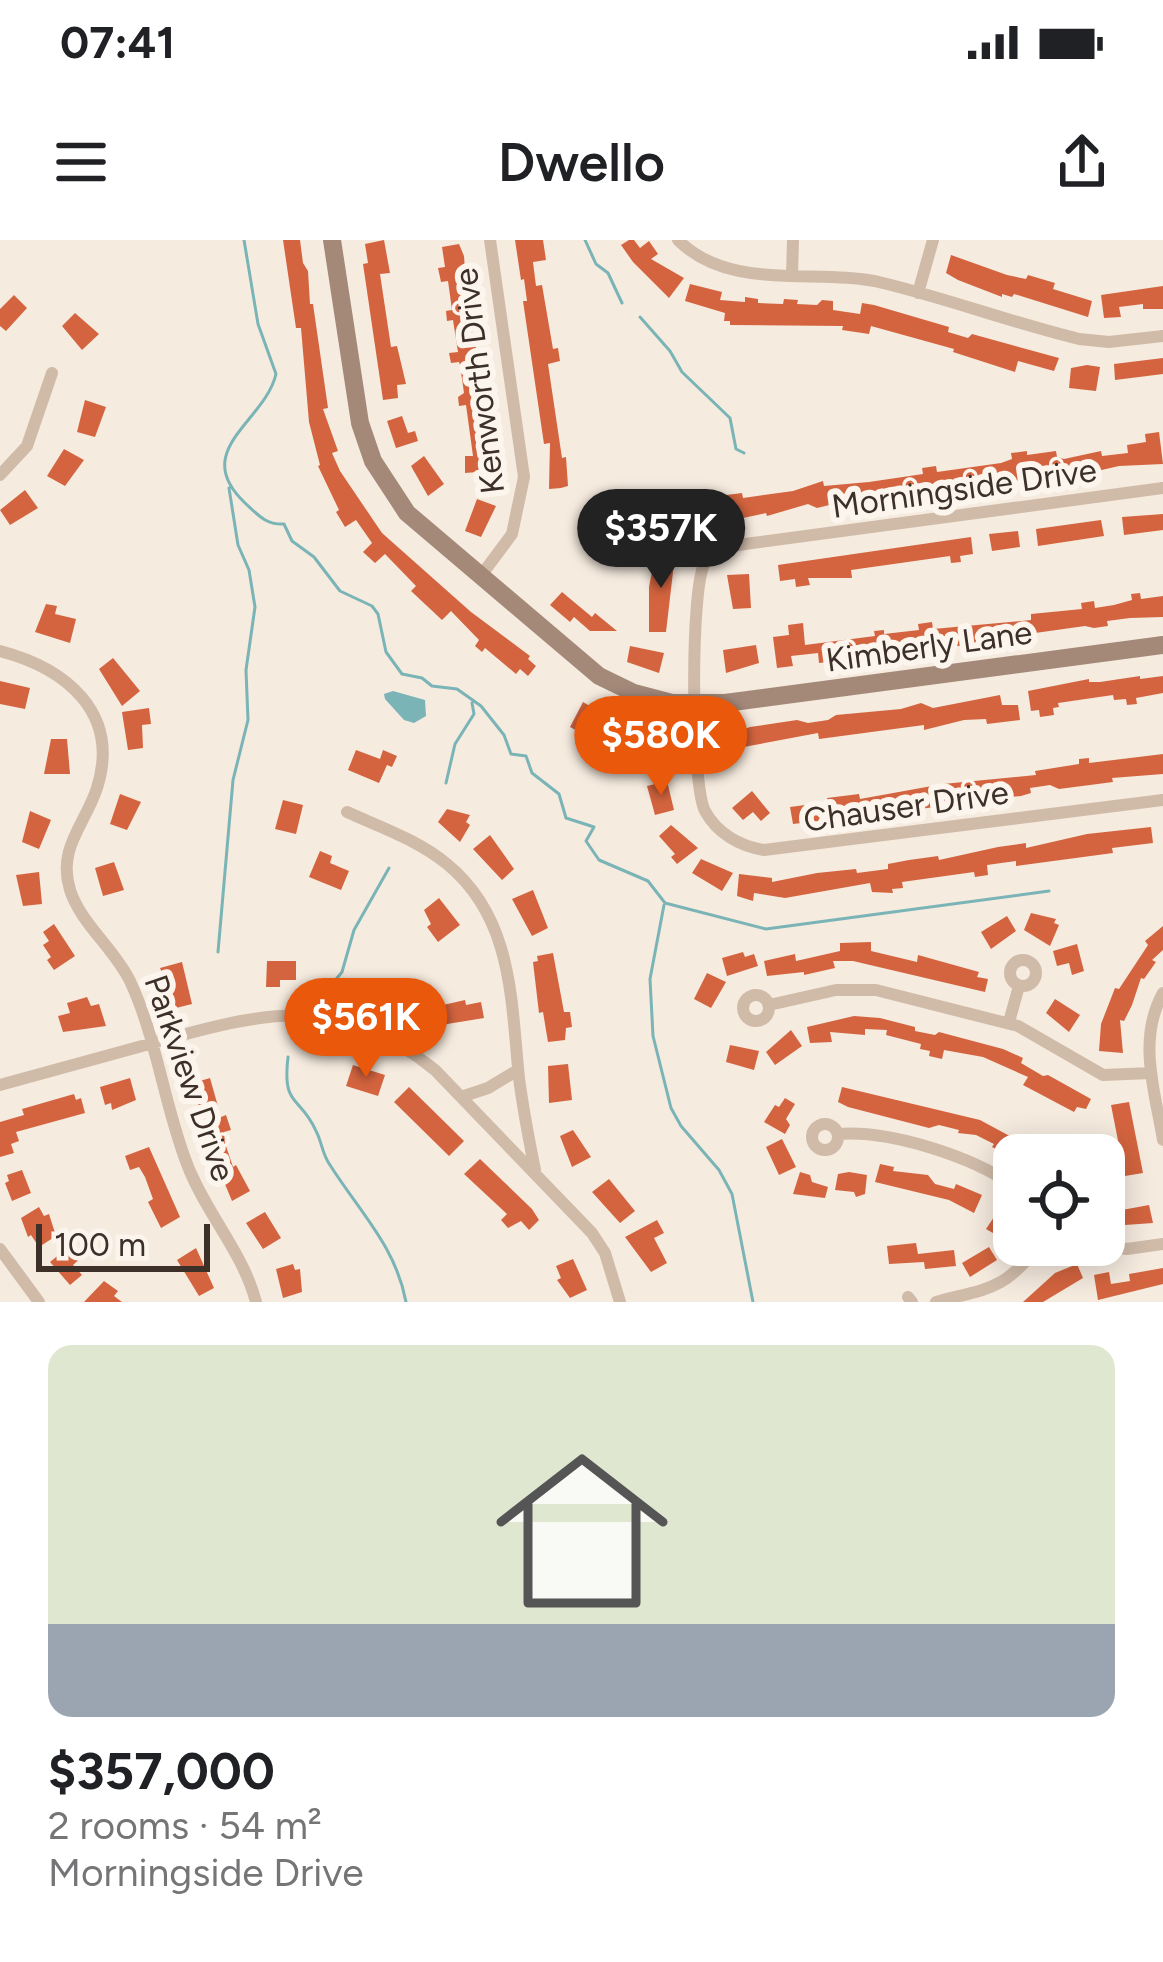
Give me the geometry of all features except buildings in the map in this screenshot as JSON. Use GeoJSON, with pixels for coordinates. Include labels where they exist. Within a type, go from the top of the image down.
{"type":"FeatureCollection","features":[{"type":"Feature","properties":{"kind":"street","name":"Kimberly Lane"},"geometry":{"type":"LineString","coordinates":[[332,240],[360,423],[373,460],[407,513],[599,676],[634,693],[695,705],[1163,645]]}},
{"type":"Feature","properties":{"kind":"street","name":"Kenworth Drive"},"geometry":{"type":"LineString","coordinates":[[480,577],[512,534],[524,477],[490,240]]}},
{"type":"Feature","properties":{"kind":"street"},"geometry":{"type":"LineString","coordinates":[[678,240],[714,262],[745,271],[868,280],[1091,341],[1163,336]]}},
{"type":"Feature","properties":{"kind":"street"},"geometry":{"type":"LineString","coordinates":[[792,276],[793,240]]}},
{"type":"Feature","properties":{"kind":"street"},"geometry":{"type":"LineString","coordinates":[[918,292],[933,240]]}},
{"type":"Feature","properties":{"kind":"street"},"geometry":{"type":"LineString","coordinates":[[0,475],[27,446],[52,373]]}},
{"type":"Feature","properties":{"kind":"street","name":"Morningside Drive"},"geometry":{"type":"LineString","coordinates":[[695,705],[699,574],[717,551],[1163,488]]}},
{"type":"Feature","properties":{"kind":"street","name":"Parkview Drive"},"geometry":{"type":"LineString","coordinates":[[0,652],[34,661],[63,677],[95,720],[100,772],[67,850],[67,878],[77,907],[132,985],[195,1186],[248,1277],[256,1302]]}},
{"type":"Feature","properties":{"kind":"street","name":"Chauser Drive"},"geometry":{"type":"LineString","coordinates":[[695,705],[694,767],[699,797],[717,827],[752,848],[780,850],[1163,800]]}},
{"type":"Feature","properties":{"kind":"street"},"geometry":{"type":"LineString","coordinates":[[347,812],[425,849],[479,897],[508,965],[518,1070],[535,1172]]}},
{"type":"Feature","properties":{"kind":"street"},"geometry":{"type":"LineString","coordinates":[[1009,1022],[1019,986]]}},
{"type":"Feature","properties":{"kind":"street"},"geometry":{"type":"LineString","coordinates":[[769,1005],[862,988],[1009,1022],[1103,1075],[1151,1073]]}},
{"type":"Feature","properties":{"kind":"street"},"geometry":{"type":"LineString","coordinates":[[1163,993],[1148,1037],[1163,1140]]}},
{"type":"Feature","properties":{"kind":"street"},"geometry":{"type":"LineString","coordinates":[[0,1085],[266,1014],[316,1014],[364,1026],[435,1070],[592,1233],[605,1253],[620,1302]]}},
{"type":"Feature","properties":{"kind":"street"},"geometry":{"type":"LineString","coordinates":[[461,1097],[518,1070]]}},
{"type":"Feature","properties":{"kind":"street"},"geometry":{"type":"LineString","coordinates":[[838,1135],[874,1136],[965,1159],[993,1174]]}},
{"type":"Feature","properties":{"kind":"street"},"geometry":{"type":"LineString","coordinates":[[1125,1249],[1163,1244]]}},
{"type":"Feature","properties":{"kind":"street"},"geometry":{"type":"LineString","coordinates":[[0,1249],[39,1302]]}},
{"type":"Feature","properties":{"kind":"street"},"geometry":{"type":"LineString","coordinates":[[936,1302],[997,1287],[1023,1266]]}},
{"type":"Feature","properties":{"kind":"water"},"geometry":{"type":"Polygon","coordinates":[[[393,691],[425,700],[426,716],[414,723],[404,720],[385,699],[384,694],[393,691]]]}},
{"type":"Feature","properties":{"kind":"waterway"},"geometry":{"type":"LineString","coordinates":[[244,240],[258,324],[276,374],[227,452],[230,484],[263,518],[284,524],[292,541],[314,557],[340,591],[372,606],[386,652],[402,674],[422,678],[432,686],[457,689],[481,706],[504,735],[511,754],[526,756],[532,773],[559,794],[566,818],[594,827],[586,841],[599,860],[648,881],[665,903],[766,929],[1049,891]]}},
{"type":"Feature","properties":{"kind":"waterway"},"geometry":{"type":"LineString","coordinates":[[585,240],[622,303]]}},
{"type":"Feature","properties":{"kind":"waterway"},"geometry":{"type":"LineString","coordinates":[[640,317],[682,372],[730,418],[736,449],[744,453]]}},
{"type":"Feature","properties":{"kind":"waterway"},"geometry":{"type":"LineString","coordinates":[[218,952],[233,780],[248,720],[246,670],[255,607],[229,488]]}},
{"type":"Feature","properties":{"kind":"waterway"},"geometry":{"type":"LineString","coordinates":[[446,783],[455,744],[474,714],[472,703]]}},
{"type":"Feature","properties":{"kind":"waterway"},"geometry":{"type":"LineString","coordinates":[[333,983],[342,972],[354,930],[389,868]]}},
{"type":"Feature","properties":{"kind":"waterway"},"geometry":{"type":"LineString","coordinates":[[664,905],[650,979],[653,1036],[671,1108],[732,1194],[753,1302]]}},
{"type":"Feature","properties":{"kind":"waterway"},"geometry":{"type":"LineString","coordinates":[[288,1057],[290,1093],[310,1120],[327,1161],[385,1247],[406,1302]]}}]}
